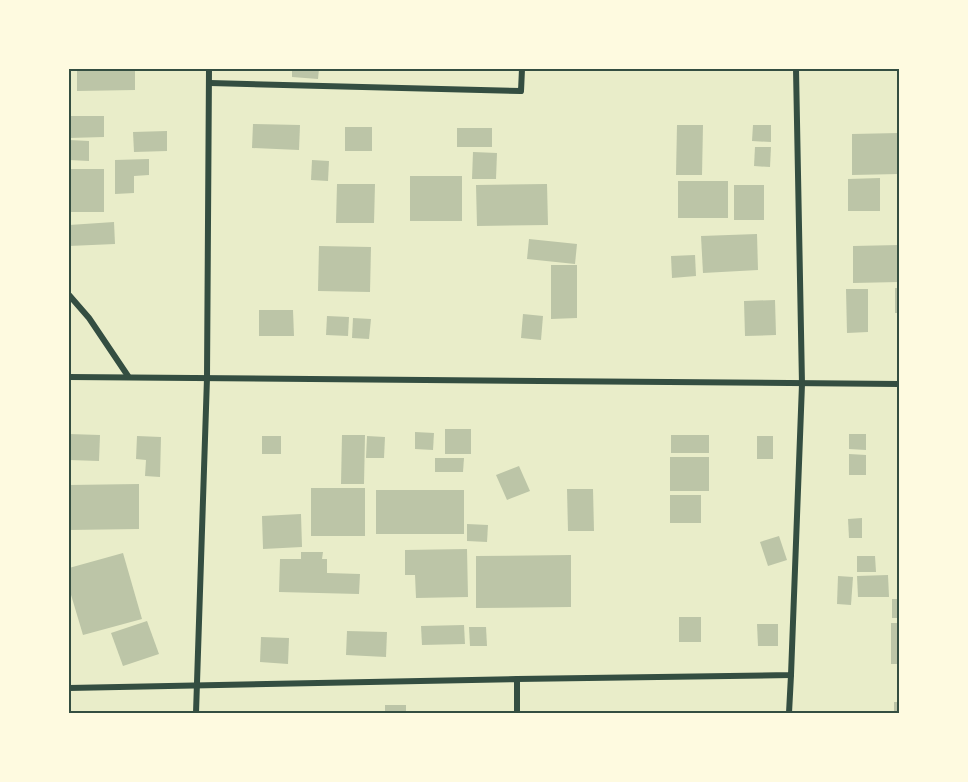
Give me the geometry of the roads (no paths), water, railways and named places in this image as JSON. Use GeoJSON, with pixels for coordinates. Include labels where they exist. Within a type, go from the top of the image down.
{"type":"FeatureCollection","features":[{"type":"Feature","properties":{"kind":"street"},"geometry":{"type":"LineString","coordinates":[[196,713],[195,683],[207,378],[209,69]]}},
{"type":"Feature","properties":{"kind":"street"},"geometry":{"type":"LineString","coordinates":[[210,83],[521,91],[522,69]]}},
{"type":"Feature","properties":{"kind":"street"},"geometry":{"type":"LineString","coordinates":[[789,713],[802,384],[796,69]]}},
{"type":"Feature","properties":{"kind":"street"},"geometry":{"type":"LineString","coordinates":[[69,295],[89,318],[128,376]]}},
{"type":"Feature","properties":{"kind":"street"},"geometry":{"type":"LineString","coordinates":[[69,377],[899,384]]}},
{"type":"Feature","properties":{"kind":"street"},"geometry":{"type":"LineString","coordinates":[[69,688],[195,683],[791,675]]}},
{"type":"Feature","properties":{"kind":"street"},"geometry":{"type":"LineString","coordinates":[[517,679],[517,713]]}}]}
